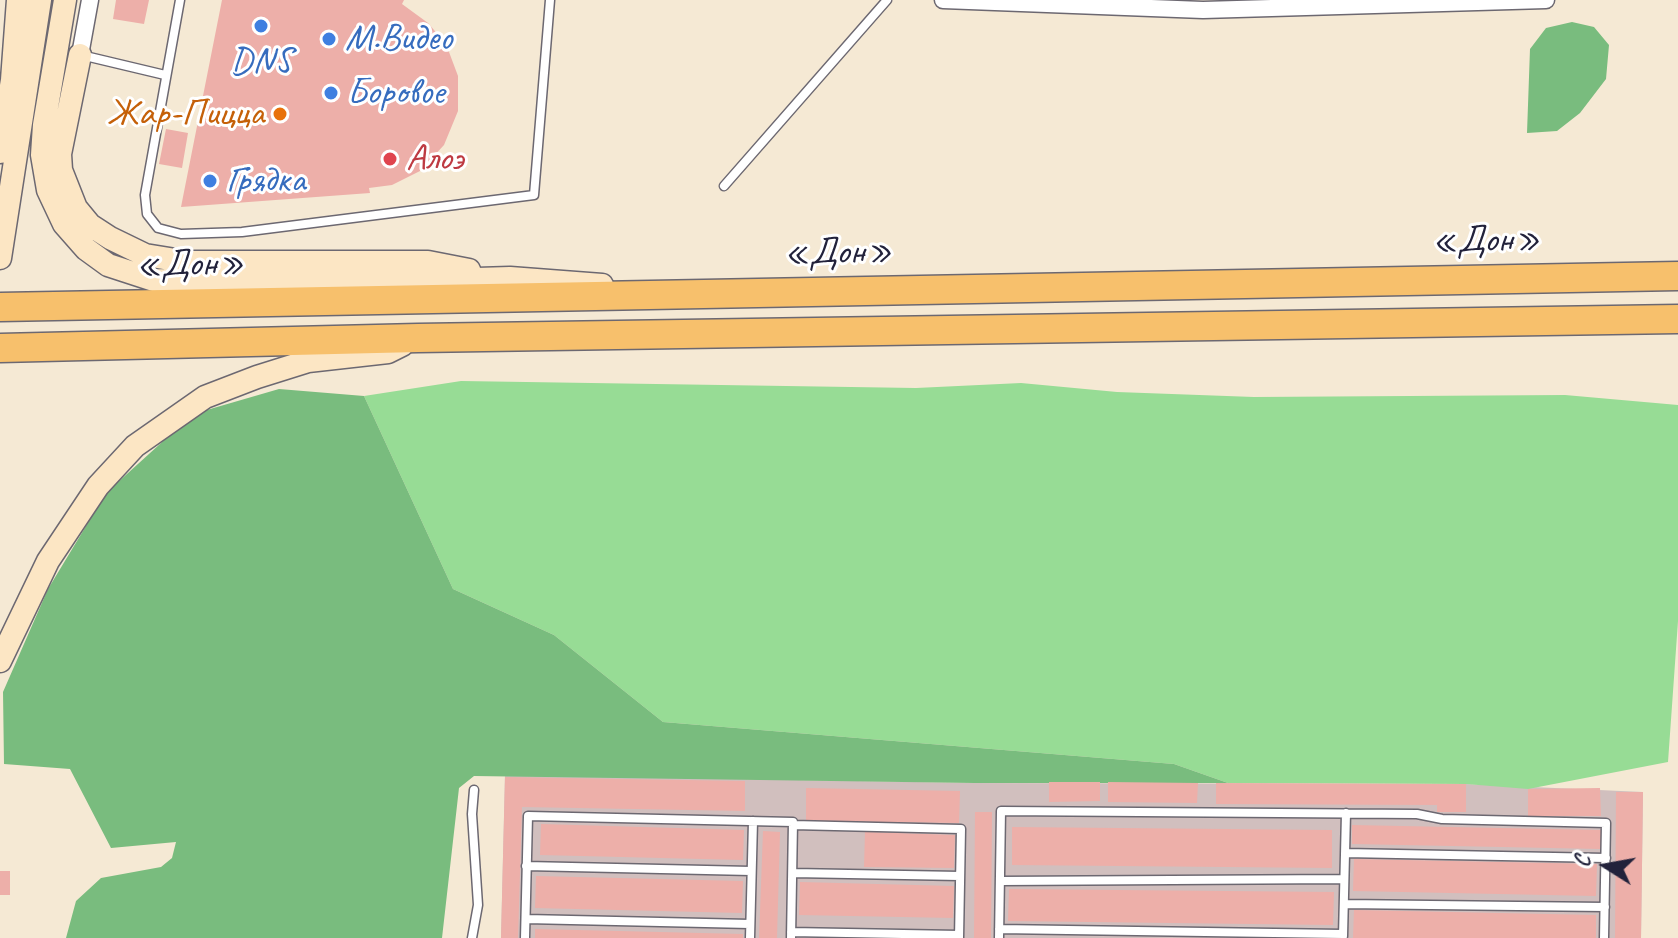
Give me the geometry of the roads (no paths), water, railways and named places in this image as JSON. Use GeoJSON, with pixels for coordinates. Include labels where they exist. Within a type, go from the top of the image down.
{"type":"FeatureCollection","features":[{"type":"Feature","properties":{"kind":"highway","name":"«Дон»"},"geometry":{"type":"LineString","coordinates":[[0,307],[1678,276]]}},
{"type":"Feature","properties":{"kind":"highway","name":"«Дон»"},"geometry":{"type":"LineString","coordinates":[[0,348],[418,338],[1678,319]]}},
{"type":"Feature","properties":{"kind":"street"},"geometry":{"type":"LineString","coordinates":[[0,152],[19,0]]}},
{"type":"Feature","properties":{"kind":"street"},"geometry":{"type":"LineString","coordinates":[[0,258],[40,0]]}},
{"type":"Feature","properties":{"kind":"street"},"geometry":{"type":"LineString","coordinates":[[65,0],[44,125],[42,155],[48,190],[64,224],[86,249],[108,265],[154,280],[344,283],[510,278],[602,285],[657,294]]}},
{"type":"Feature","properties":{"kind":"street"},"geometry":{"type":"LineString","coordinates":[[90,0],[60,154],[61,170],[76,208],[90,225],[129,248],[162,260],[428,262],[510,278]]}},
{"type":"Feature","properties":{"kind":"street"},"geometry":{"type":"LineString","coordinates":[[943,0],[1203,10],[1546,0]]}},
{"type":"Feature","properties":{"kind":"street"},"geometry":{"type":"LineString","coordinates":[[0,297],[70,306]]}},
{"type":"Feature","properties":{"kind":"street"},"geometry":{"type":"LineString","coordinates":[[0,661],[48,561],[98,486],[135,446],[205,397],[257,377],[308,361],[388,352],[418,338]]}},
{"type":"Feature","properties":{"kind":"street"},"geometry":{"type":"LineString","coordinates":[[0,358],[191,344]]}},
{"type":"Feature","properties":{"kind":"lane"},"geometry":{"type":"LineString","coordinates":[[180,0],[145,195],[147,214],[158,228],[181,234],[242,232],[534,195],[550,0]]}},
{"type":"Feature","properties":{"kind":"lane"},"geometry":{"type":"LineString","coordinates":[[724,186],[887,0]]}},
{"type":"Feature","properties":{"kind":"lane"},"geometry":{"type":"LineString","coordinates":[[80,55],[165,75]]}},
{"type":"Feature","properties":{"kind":"lane"},"geometry":{"type":"LineString","coordinates":[[472,938],[478,905],[472,814],[474,790]]}},
{"type":"Feature","properties":{"kind":"lane"},"geometry":{"type":"LineString","coordinates":[[1346,813],[1343,936],[999,934],[1001,811],[1346,813],[1606,823],[1604,938]]}},
{"type":"Feature","properties":{"kind":"lane"},"geometry":{"type":"LineString","coordinates":[[525,938],[528,816],[793,822],[791,935],[959,936],[961,829],[793,825]]}},
{"type":"Feature","properties":{"kind":"lane"},"geometry":{"type":"LineString","coordinates":[[750,938],[753,821]]}},
{"type":"Feature","properties":{"kind":"lane"},"geometry":{"type":"LineString","coordinates":[[1345,853],[1606,858]]}},
{"type":"Feature","properties":{"kind":"lane"},"geometry":{"type":"LineString","coordinates":[[526,866],[751,871]]}},
{"type":"Feature","properties":{"kind":"lane"},"geometry":{"type":"LineString","coordinates":[[793,873],[960,876]]}},
{"type":"Feature","properties":{"kind":"lane"},"geometry":{"type":"LineString","coordinates":[[1000,881],[1344,879]]}},
{"type":"Feature","properties":{"kind":"lane"},"geometry":{"type":"LineString","coordinates":[[1344,904],[1605,907]]}},
{"type":"Feature","properties":{"kind":"lane"},"geometry":{"type":"LineString","coordinates":[[526,919],[750,924]]}},
{"type":"Feature","properties":{"kind":"place","name":"DNS"},"geometry":{"type":"Point","coordinates":[261,26]}},
{"type":"Feature","properties":{"kind":"place","name":"М.Видео"},"geometry":{"type":"Point","coordinates":[329,39]}},
{"type":"Feature","properties":{"kind":"place","name":"Боровое"},"geometry":{"type":"Point","coordinates":[331,93]}},
{"type":"Feature","properties":{"kind":"place","name":"Жар-Пицца"},"geometry":{"type":"Point","coordinates":[280,114]}},
{"type":"Feature","properties":{"kind":"place","name":"Алоэ"},"geometry":{"type":"Point","coordinates":[390,159]}},
{"type":"Feature","properties":{"kind":"place","name":"Грядка"},"geometry":{"type":"Point","coordinates":[210,181]}}]}
